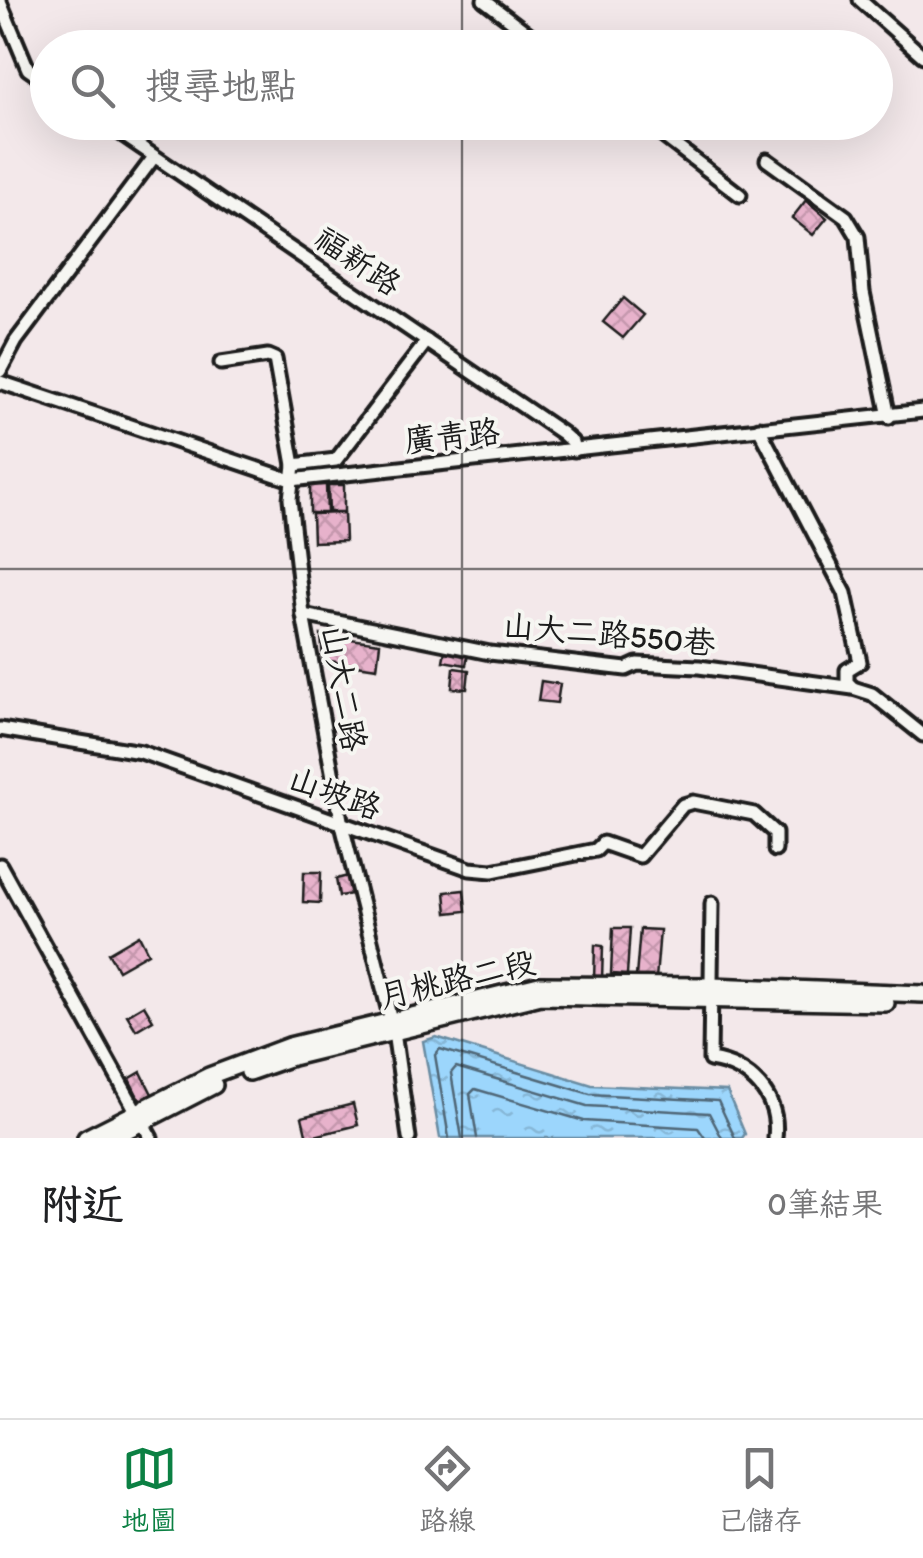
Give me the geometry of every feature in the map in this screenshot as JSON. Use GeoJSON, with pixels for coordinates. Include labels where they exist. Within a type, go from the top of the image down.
{"type":"FeatureCollection","features":[{"type":"Feature","properties":{"kind":"street"},"geometry":{"type":"LineString","coordinates":[[484,0],[523,30]]}},
{"type":"Feature","properties":{"kind":"street"},"geometry":{"type":"LineString","coordinates":[[860,0],[923,56]]}},
{"type":"Feature","properties":{"kind":"street"},"geometry":{"type":"LineString","coordinates":[[0,2],[30,70]]}},
{"type":"Feature","properties":{"kind":"street","name":"福新路"},"geometry":{"type":"LineString","coordinates":[[130,140],[562,433],[574,450]]}},
{"type":"Feature","properties":{"kind":"street"},"geometry":{"type":"LineString","coordinates":[[668,140],[740,195]]}},
{"type":"Feature","properties":{"kind":"street"},"geometry":{"type":"LineString","coordinates":[[0,370],[16,340],[154,157]]}},
{"type":"Feature","properties":{"kind":"street"},"geometry":{"type":"LineString","coordinates":[[767,160],[854,226],[872,342],[889,417]]}},
{"type":"Feature","properties":{"kind":"street"},"geometry":{"type":"LineString","coordinates":[[221,363],[268,356],[275,359],[294,464],[336,460],[427,341]]}},
{"type":"Feature","properties":{"kind":"street","name":"廣青路"},"geometry":{"type":"LineString","coordinates":[[0,382],[291,480],[923,411]]}},
{"type":"Feature","properties":{"kind":"street"},"geometry":{"type":"LineString","coordinates":[[759,428],[845,593],[860,662],[847,670],[847,682],[872,694],[923,735]]}},
{"type":"Feature","properties":{"kind":"street","name":"山大二路"},"geometry":{"type":"LineString","coordinates":[[294,464],[290,499],[303,615],[342,825],[393,1026],[409,1138]]}},
{"type":"Feature","properties":{"kind":"street","name":"山大二路550巷"},"geometry":{"type":"LineString","coordinates":[[303,615],[490,653],[626,669],[638,664],[699,668],[853,688]]}},
{"type":"Feature","properties":{"kind":"street","name":"山坡路"},"geometry":{"type":"LineString","coordinates":[[0,729],[142,752],[470,869],[492,872],[596,850],[603,843],[640,856],[683,805],[693,802],[754,814],[775,833],[775,850]]}},
{"type":"Feature","properties":{"kind":"street"},"geometry":{"type":"LineString","coordinates":[[0,865],[151,1138]]}},
{"type":"Feature","properties":{"kind":"street"},"geometry":{"type":"LineString","coordinates":[[712,903],[710,1060],[741,1068],[758,1083],[771,1099],[775,1138]]}},
{"type":"Feature","properties":{"kind":"street","name":"月桃路二段"},"geometry":{"type":"LineString","coordinates":[[711,992],[923,1004]]}},
{"type":"Feature","properties":{"kind":"street","name":"月桃路二段"},"geometry":{"type":"LineString","coordinates":[[86,1138],[292,1056],[393,1026],[540,996],[711,992],[923,994]]}},
{"type":"Feature","properties":{"kind":"street","name":"月桃路二段"},"geometry":{"type":"LineString","coordinates":[[110,1138],[139,1116]]}},
{"type":"Feature","properties":{"kind":"water"},"geometry":{"type":"Polygon","coordinates":[[[436,1037],[592,1085],[727,1091],[745,1134],[742,1138],[440,1138],[423,1041],[436,1037]]]}},
{"type":"Feature","properties":{"kind":"building"},"geometry":{"type":"Polygon","coordinates":[[[806,200],[827,218],[813,235],[792,218],[806,200]]]}},
{"type":"Feature","properties":{"kind":"building"},"geometry":{"type":"Polygon","coordinates":[[[623,298],[643,315],[623,338],[603,322],[623,298]]]}},
{"type":"Feature","properties":{"kind":"building"},"geometry":{"type":"Polygon","coordinates":[[[310,485],[326,485],[327,513],[310,513],[310,485]]]}},
{"type":"Feature","properties":{"kind":"building"},"geometry":{"type":"Polygon","coordinates":[[[328,485],[344,485],[344,512],[329,512],[328,485]]]}},
{"type":"Feature","properties":{"kind":"building"},"geometry":{"type":"Polygon","coordinates":[[[344,513],[345,541],[313,542],[312,514],[344,513]]]}},
{"type":"Feature","properties":{"kind":"building"},"geometry":{"type":"Polygon","coordinates":[[[321,635],[380,643],[377,668],[323,660],[321,635]]]}},
{"type":"Feature","properties":{"kind":"building"},"geometry":{"type":"Polygon","coordinates":[[[445,650],[468,654],[466,665],[443,661],[445,650]]]}},
{"type":"Feature","properties":{"kind":"building"},"geometry":{"type":"Polygon","coordinates":[[[454,668],[469,670],[467,689],[452,688],[454,668]]]}},
{"type":"Feature","properties":{"kind":"building"},"geometry":{"type":"Polygon","coordinates":[[[541,681],[560,684],[557,703],[538,701],[541,681]]]}},
{"type":"Feature","properties":{"kind":"building"},"geometry":{"type":"Polygon","coordinates":[[[304,872],[321,872],[320,903],[303,902],[304,872]]]}},
{"type":"Feature","properties":{"kind":"building"},"geometry":{"type":"Polygon","coordinates":[[[348,876],[352,894],[339,896],[336,879],[348,876]]]}},
{"type":"Feature","properties":{"kind":"building"},"geometry":{"type":"Polygon","coordinates":[[[464,890],[466,911],[447,913],[445,892],[464,890]]]}},
{"type":"Feature","properties":{"kind":"building"},"geometry":{"type":"Polygon","coordinates":[[[613,928],[630,928],[627,975],[611,974],[613,928]]]}},
{"type":"Feature","properties":{"kind":"building"},"geometry":{"type":"Polygon","coordinates":[[[640,929],[660,930],[656,979],[636,977],[640,929]]]}},
{"type":"Feature","properties":{"kind":"building"},"geometry":{"type":"Polygon","coordinates":[[[139,935],[148,953],[118,970],[108,953],[139,935]]]}},
{"type":"Feature","properties":{"kind":"building"},"geometry":{"type":"Polygon","coordinates":[[[595,945],[603,946],[602,980],[594,980],[595,945]]]}},
{"type":"Feature","properties":{"kind":"building"},"geometry":{"type":"Polygon","coordinates":[[[144,1005],[153,1020],[136,1030],[127,1015],[144,1005]]]}},
{"type":"Feature","properties":{"kind":"building"},"geometry":{"type":"Polygon","coordinates":[[[141,1072],[153,1096],[141,1103],[129,1079],[141,1072]]]}},
{"type":"Feature","properties":{"kind":"building"},"geometry":{"type":"Polygon","coordinates":[[[353,1104],[358,1125],[307,1138],[302,1117],[353,1104]]]}}]}
